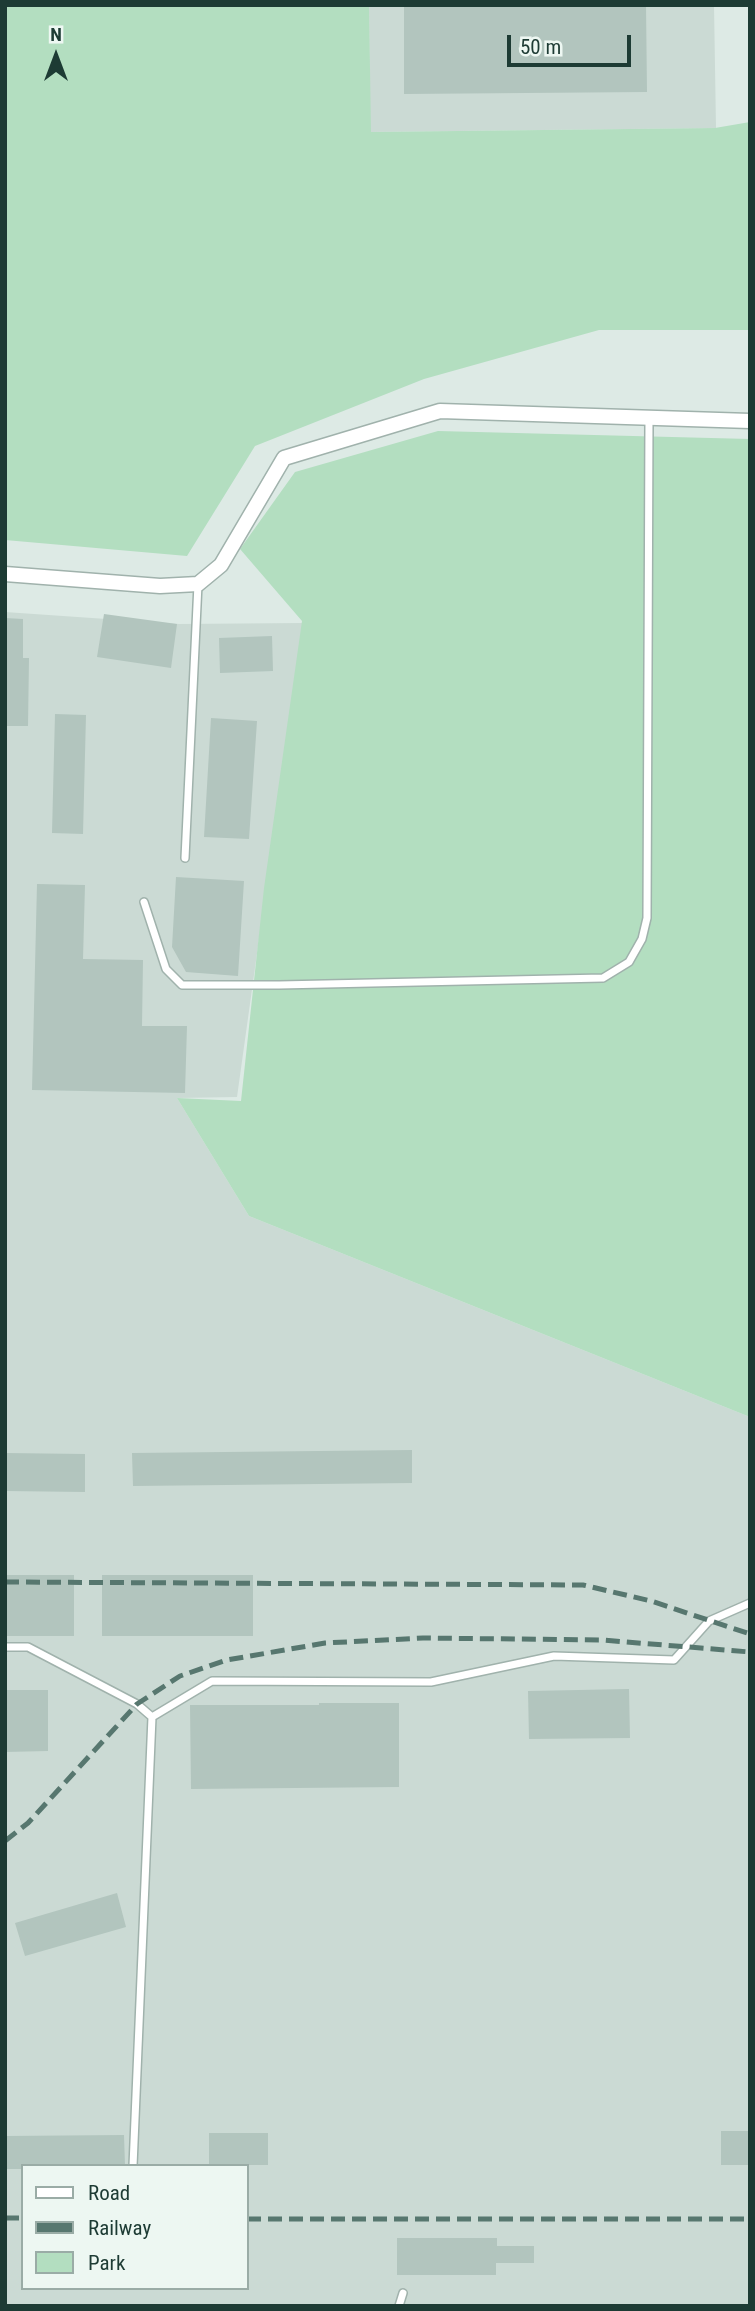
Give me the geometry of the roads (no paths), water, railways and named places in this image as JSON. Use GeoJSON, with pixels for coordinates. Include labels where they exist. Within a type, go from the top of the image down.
{"type":"FeatureCollection","features":[{"type":"Feature","properties":{"kind":"street"},"geometry":{"type":"LineString","coordinates":[[5,573],[160,586],[198,584],[221,565],[284,458],[440,411],[750,421]]}},
{"type":"Feature","properties":{"kind":"lane"},"geometry":{"type":"LineString","coordinates":[[144,902],[166,969],[182,985],[603,978],[629,962],[642,939],[647,918],[649,418]]}},
{"type":"Feature","properties":{"kind":"lane"},"geometry":{"type":"LineString","coordinates":[[185,858],[198,584]]}},
{"type":"Feature","properties":{"kind":"lane"},"geometry":{"type":"LineString","coordinates":[[152,1717],[212,1681],[431,1682],[554,1656],[674,1660],[709,1621],[750,1603]]}},
{"type":"Feature","properties":{"kind":"lane"},"geometry":{"type":"LineString","coordinates":[[5,1647],[28,1647],[136,1704],[152,1717]]}},
{"type":"Feature","properties":{"kind":"lane"},"geometry":{"type":"LineString","coordinates":[[133,2164],[152,1717]]}},
{"type":"Feature","properties":{"kind":"lane"},"geometry":{"type":"LineString","coordinates":[[399,2306],[403,2293]]}},
{"type":"Feature","properties":{"kind":"railway"},"geometry":{"type":"LineString","coordinates":[[5,1582],[583,1585],[651,1601],[750,1634]]}},
{"type":"Feature","properties":{"kind":"railway"},"geometry":{"type":"LineString","coordinates":[[5,1841],[28,1823],[137,1704],[180,1676],[227,1660],[325,1643],[423,1638],[602,1640],[750,1652]]}},
{"type":"Feature","properties":{"kind":"railway"},"geometry":{"type":"LineString","coordinates":[[5,2218],[21,2218]]}},
{"type":"Feature","properties":{"kind":"railway"},"geometry":{"type":"LineString","coordinates":[[248,2219],[750,2219]]}}]}
